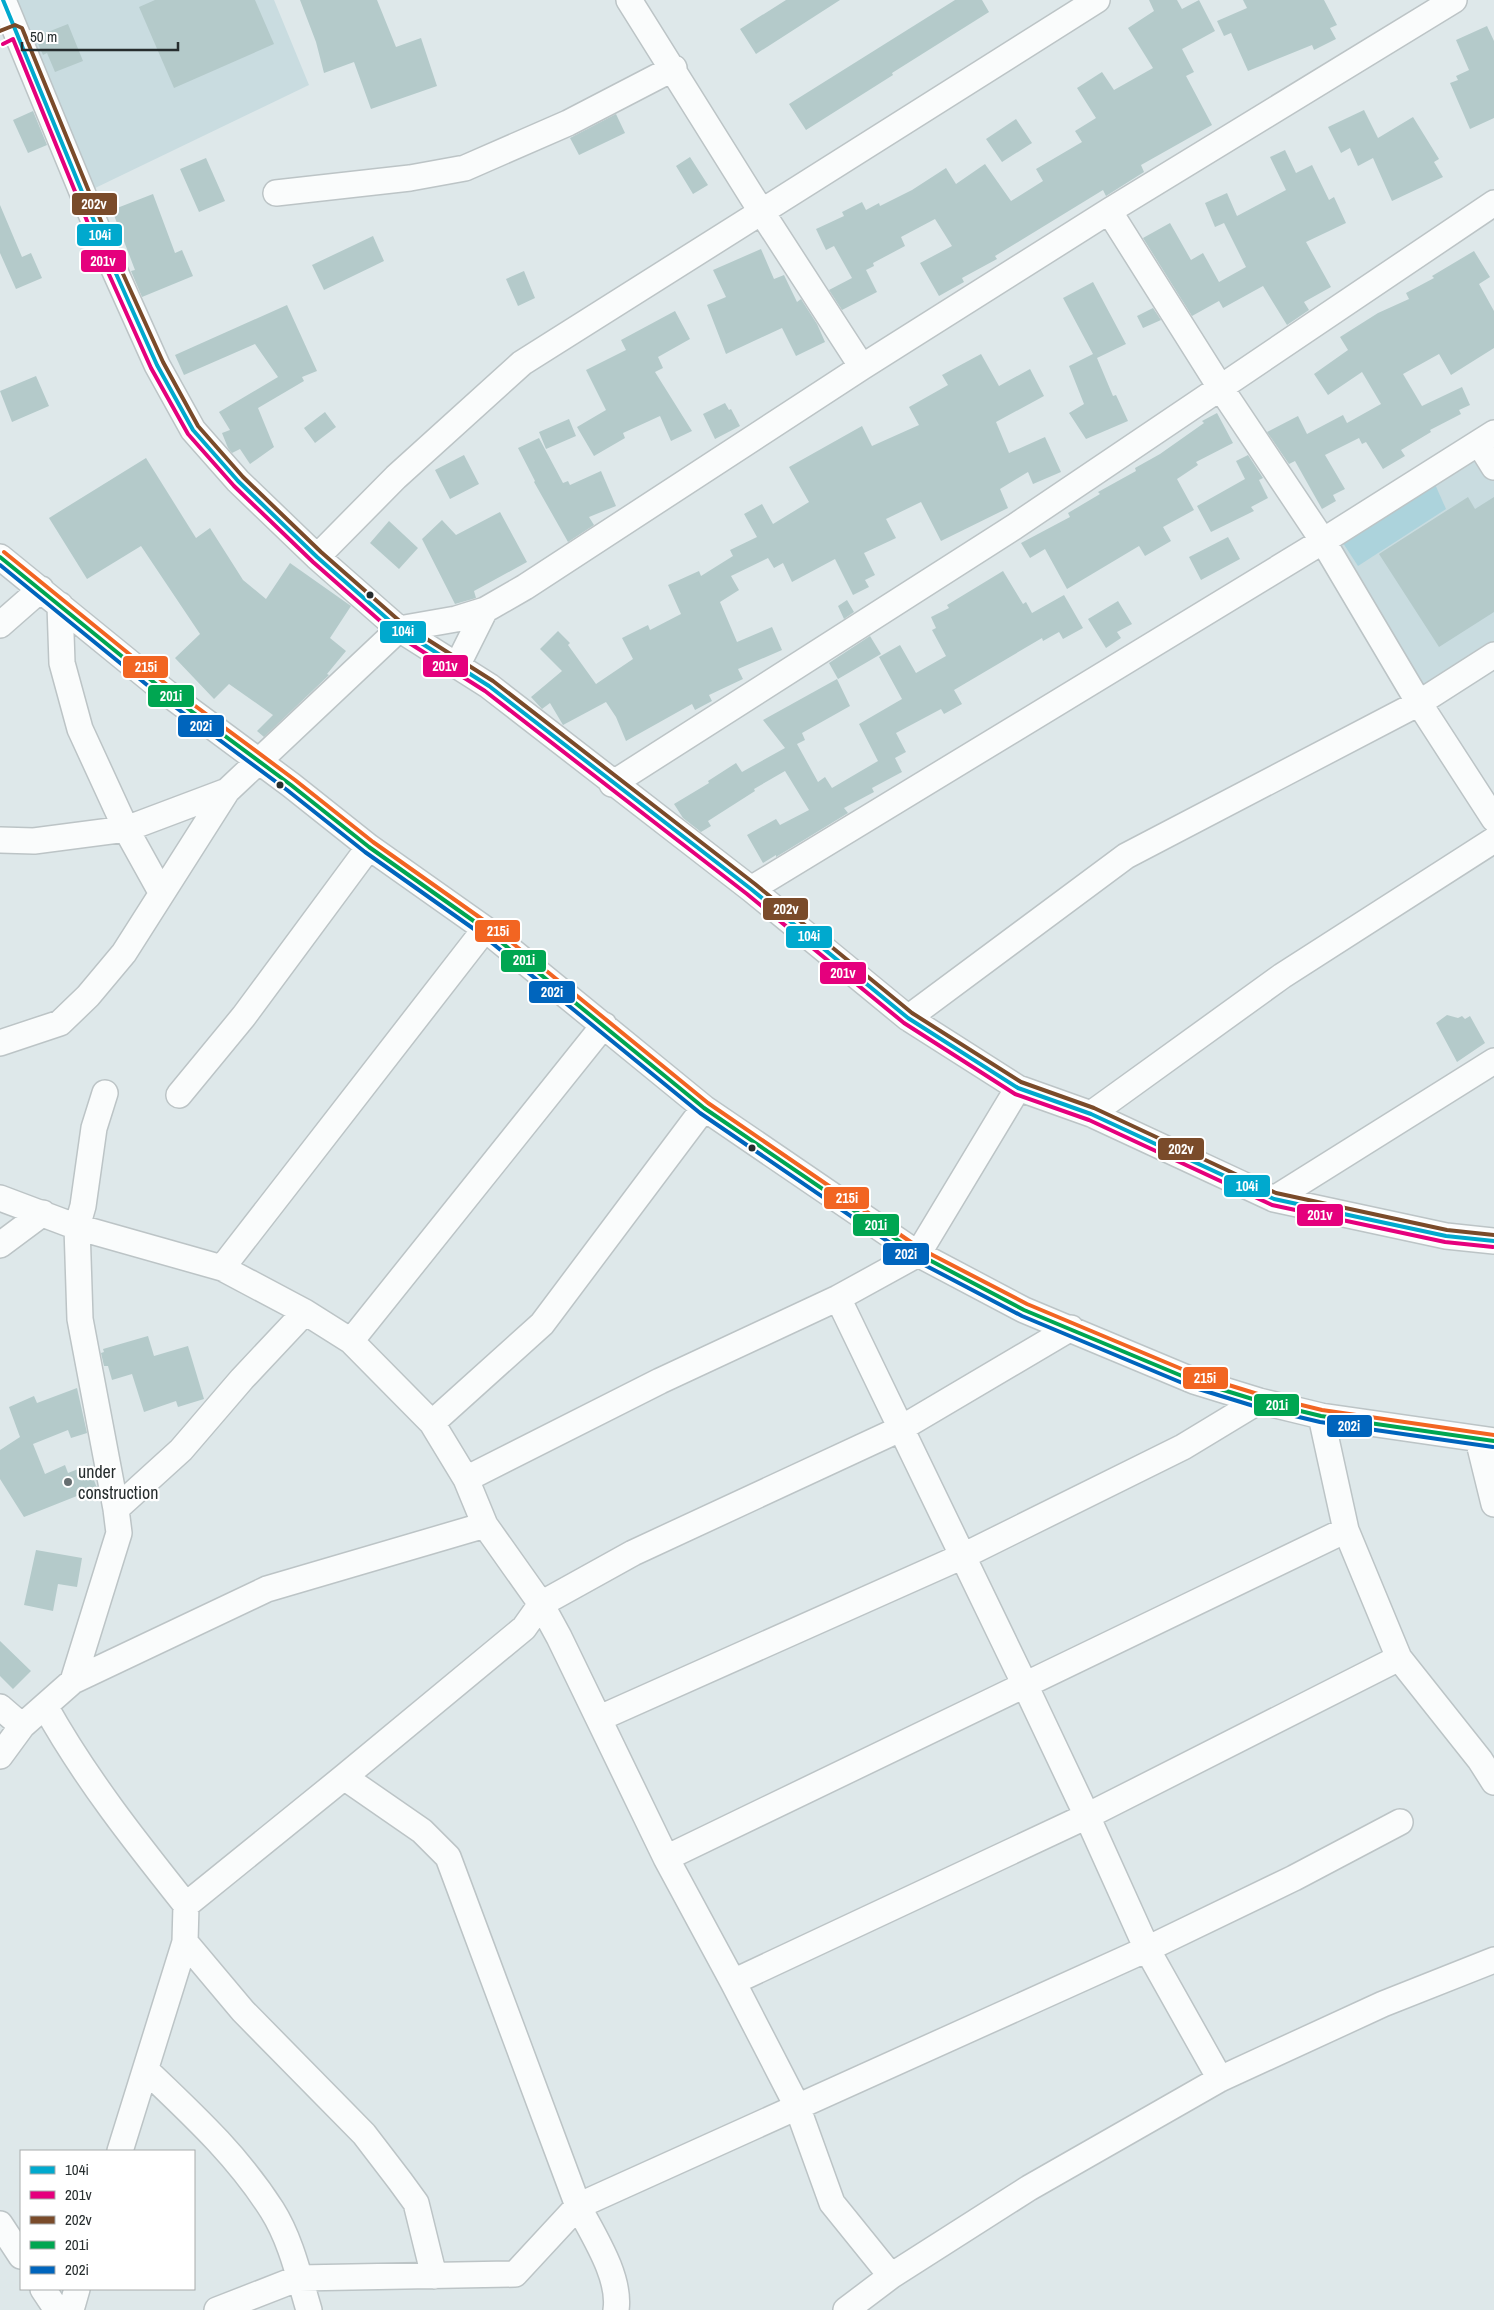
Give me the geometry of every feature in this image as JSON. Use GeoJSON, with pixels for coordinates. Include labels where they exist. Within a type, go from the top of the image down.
{"type":"FeatureCollection","features":[{"type":"Feature","properties":{"kind":"street"},"geometry":{"type":"LineString","coordinates":[[3,0],[113,267],[158,365],[193,430],[238,481],[317,557],[399,630],[489,686],[612,784],[752,889],[908,1018],[1018,1088],[1091,1114],[1274,1199],[1446,1236],[1494,1242]]}},
{"type":"Feature","properties":{"kind":"street"},"geometry":{"type":"LineString","coordinates":[[629,0],[674,68],[761,211],[862,367]]}},
{"type":"Feature","properties":{"kind":"street"},"geometry":{"type":"LineString","coordinates":[[317,557],[396,477],[522,363],[1097,0]]}},
{"type":"Feature","properties":{"kind":"street"},"geometry":{"type":"LineString","coordinates":[[0,1043],[60,1023],[88,996],[124,953],[161,892],[227,792],[399,630],[456,619],[485,610],[525,587],[862,367],[1109,211],[1454,0]]}},
{"type":"Feature","properties":{"kind":"street"},"geometry":{"type":"LineString","coordinates":[[276,193],[410,178],[465,168],[568,123],[674,68]]}},
{"type":"Feature","properties":{"kind":"street"},"geometry":{"type":"LineString","coordinates":[[612,784],[1014,527],[1494,203]]}},
{"type":"Feature","properties":{"kind":"street"},"geometry":{"type":"LineString","coordinates":[[1109,211],[1220,387],[1323,541],[1419,703],[1494,819]]}},
{"type":"Feature","properties":{"kind":"street"},"geometry":{"type":"LineString","coordinates":[[752,889],[1323,541],[1486,438],[1494,467]]}},
{"type":"Feature","properties":{"kind":"street"},"geometry":{"type":"LineString","coordinates":[[0,557],[167,693],[369,847],[485,929],[704,1108],[918,1254],[1024,1310],[1071,1328],[1155,1366],[1259,1401],[1321,1416],[1486,1440],[1494,1504]]}},
{"type":"Feature","properties":{"kind":"street"},"geometry":{"type":"LineString","coordinates":[[0,625],[41,589]]}},
{"type":"Feature","properties":{"kind":"street"},"geometry":{"type":"LineString","coordinates":[[60,605],[62,663],[80,729],[126,829],[161,892]]}},
{"type":"Feature","properties":{"kind":"street"},"geometry":{"type":"LineString","coordinates":[[457,666],[485,610]]}},
{"type":"Feature","properties":{"kind":"street"},"geometry":{"type":"LineString","coordinates":[[908,1018],[1126,856],[1419,703],[1494,655]]}},
{"type":"Feature","properties":{"kind":"street"},"geometry":{"type":"LineString","coordinates":[[0,840],[34,841],[126,829],[227,792]]}},
{"type":"Feature","properties":{"kind":"street"},"geometry":{"type":"LineString","coordinates":[[1091,1114],[1282,976],[1494,840]]}},
{"type":"Feature","properties":{"kind":"street"},"geometry":{"type":"LineString","coordinates":[[179,1095],[244,1016],[369,847]]}},
{"type":"Feature","properties":{"kind":"street"},"geometry":{"type":"LineString","coordinates":[[222,1268],[485,929]]}},
{"type":"Feature","properties":{"kind":"street"},"geometry":{"type":"LineString","coordinates":[[351,1340],[604,1025]]}},
{"type":"Feature","properties":{"kind":"street"},"geometry":{"type":"LineString","coordinates":[[1274,1199],[1494,1061]]}},
{"type":"Feature","properties":{"kind":"street"},"geometry":{"type":"LineString","coordinates":[[466,1479],[660,1380],[838,1298],[918,1254],[1018,1088]]}},
{"type":"Feature","properties":{"kind":"street"},"geometry":{"type":"LineString","coordinates":[[73,1681],[119,1533],[80,1319],[77,1227],[83,1206],[94,1128],[105,1093]]}},
{"type":"Feature","properties":{"kind":"street"},"geometry":{"type":"LineString","coordinates":[[432,1423],[542,1324],[704,1108]]}},
{"type":"Feature","properties":{"kind":"street"},"geometry":{"type":"LineString","coordinates":[[0,1198],[77,1227],[222,1268],[305,1312],[351,1340],[432,1423],[466,1479],[485,1525],[541,1604],[600,1718],[666,1858],[733,1982],[796,2106],[832,2203],[891,2276]]}},
{"type":"Feature","properties":{"kind":"street"},"geometry":{"type":"LineString","coordinates":[[0,1245],[43,1213]]}},
{"type":"Feature","properties":{"kind":"street"},"geometry":{"type":"LineString","coordinates":[[838,1298],[1025,1685],[1147,1949],[1220,2079]]}},
{"type":"Feature","properties":{"kind":"street"},"geometry":{"type":"LineString","coordinates":[[116,1509],[181,1450],[242,1379],[305,1312]]}},
{"type":"Feature","properties":{"kind":"street"},"geometry":{"type":"LineString","coordinates":[[186,1905],[524,1628],[541,1604],[633,1553],[900,1429],[1071,1328]]}},
{"type":"Feature","properties":{"kind":"street"},"geometry":{"type":"LineString","coordinates":[[600,1718],[963,1556],[1183,1447],[1259,1401]]}},
{"type":"Feature","properties":{"kind":"street"},"geometry":{"type":"LineString","coordinates":[[1321,1416],[1346,1530],[1399,1658],[1480,1760],[1494,1782]]}},
{"type":"Feature","properties":{"kind":"street"},"geometry":{"type":"LineString","coordinates":[[0,1756],[22,1726],[73,1681],[267,1589],[485,1525]]}},
{"type":"Feature","properties":{"kind":"street"},"geometry":{"type":"LineString","coordinates":[[666,1858],[1346,1530]]}},
{"type":"Feature","properties":{"kind":"street"},"geometry":{"type":"LineString","coordinates":[[733,1982],[1087,1816],[1399,1658]]}},
{"type":"Feature","properties":{"kind":"street"},"geometry":{"type":"LineString","coordinates":[[45,1706],[66,1743],[124,1828],[186,1905],[185,1942],[120,2150]]}},
{"type":"Feature","properties":{"kind":"street"},"geometry":{"type":"LineString","coordinates":[[0,1707],[22,1726]]}},
{"type":"Feature","properties":{"kind":"street"},"geometry":{"type":"LineString","coordinates":[[344,1777],[422,1831],[448,1857],[578,2206],[602,2252],[618,2296],[616,2310]]}},
{"type":"Feature","properties":{"kind":"street"},"geometry":{"type":"LineString","coordinates":[[218,2310],[299,2278],[515,2274],[578,2206],[1147,1949],[1294,1878],[1400,1822]]}},
{"type":"Feature","properties":{"kind":"street"},"geometry":{"type":"LineString","coordinates":[[185,1942],[243,2011],[364,2134],[400,2181],[416,2204],[434,2276]]}},
{"type":"Feature","properties":{"kind":"street"},"geometry":{"type":"LineString","coordinates":[[846,2310],[891,2276],[1029,2188],[1220,2079],[1384,2004],[1494,1960]]}},
{"type":"Feature","properties":{"kind":"street"},"geometry":{"type":"LineString","coordinates":[[146,2070],[224,2145],[273,2212],[292,2254],[309,2310]]}},
{"type":"Feature","properties":{"kind":"street"},"geometry":{"type":"LineString","coordinates":[[0,2224],[20,2254]]}},
{"type":"Feature","properties":{"kind":"street"},"geometry":{"type":"LineString","coordinates":[[44,2290],[57,2310]]}},
{"type":"Feature","properties":{"kind":"street"},"geometry":{"type":"LineString","coordinates":[[71,2310],[77,2290]]}},
{"type":"Feature","properties":{"kind":"shaded area"},"geometry":{"type":"Polygon","coordinates":[[[13,0],[274,0],[309,85],[91,190],[13,0]]]}},
{"type":"Feature","properties":{"kind":"shaded area"},"geometry":{"type":"Polygon","coordinates":[[[1479,443],[1494,467],[1494,655],[1419,703],[1323,541],[1479,443]]]}},
{"type":"Feature","properties":{"kind":"shaded area"},"geometry":{"type":"Polygon","coordinates":[[[1434,482],[1446,509],[1358,566],[1341,540],[1434,482]]]}},
{"type":"Feature","properties":{"kind":"building"},"geometry":{"type":"Polygon","coordinates":[[[155,0],[255,0],[274,44],[174,88],[139,7],[155,0]]]}},
{"type":"Feature","properties":{"kind":"building"},"geometry":{"type":"Polygon","coordinates":[[[300,0],[377,0],[396,47],[421,38],[437,86],[371,109],[354,62],[324,73],[316,42],[300,0]]]}},
{"type":"Feature","properties":{"kind":"building"},"geometry":{"type":"Polygon","coordinates":[[[786,0],[840,0],[756,54],[740,29],[786,0]]]}},
{"type":"Feature","properties":{"kind":"building"},"geometry":{"type":"Polygon","coordinates":[[[955,0],[982,0],[989,12],[806,130],[789,104],[955,0]]]}},
{"type":"Feature","properties":{"kind":"building"},"geometry":{"type":"Polygon","coordinates":[[[1149,0],[1177,0],[1182,9],[1199,0],[1215,31],[1182,49],[1194,72],[1186,76],[1212,125],[1141,165],[1144,172],[1106,196],[1103,190],[995,256],[997,259],[962,278],[964,282],[939,296],[920,263],[952,246],[935,219],[901,237],[905,246],[873,263],[874,266],[866,270],[877,292],[842,310],[829,290],[852,278],[834,246],[826,250],[816,229],[844,216],[842,212],[862,202],[866,210],[879,203],[880,206],[912,190],[946,168],[956,184],[985,164],[1011,201],[1043,181],[1036,169],[1082,142],[1075,131],[1096,118],[1077,88],[1102,72],[1114,90],[1153,68],[1128,28],[1154,11],[1149,0]]]}},
{"type":"Feature","properties":{"kind":"building"},"geometry":{"type":"Polygon","coordinates":[[[1243,0],[1324,0],[1337,25],[1330,28],[1336,39],[1314,50],[1312,45],[1248,71],[1231,33],[1224,36],[1217,21],[1247,8],[1243,0]]]}},
{"type":"Feature","properties":{"kind":"building"},"geometry":{"type":"Polygon","coordinates":[[[68,24],[83,61],[55,72],[47,53],[43,55],[35,37],[68,24]]]}},
{"type":"Feature","properties":{"kind":"building"},"geometry":{"type":"Polygon","coordinates":[[[1487,26],[1494,41],[1494,118],[1470,129],[1450,83],[1458,80],[1456,76],[1469,70],[1456,40],[1487,26]]]}},
{"type":"Feature","properties":{"kind":"building"},"geometry":{"type":"Polygon","coordinates":[[[1364,110],[1378,138],[1413,117],[1439,159],[1434,162],[1443,177],[1392,201],[1373,158],[1358,166],[1350,148],[1341,153],[1328,127],[1364,110]]]}},
{"type":"Feature","properties":{"kind":"building"},"geometry":{"type":"Polygon","coordinates":[[[33,111],[47,145],[28,153],[13,120],[33,111]]]}},
{"type":"Feature","properties":{"kind":"building"},"geometry":{"type":"Polygon","coordinates":[[[616,114],[625,133],[579,155],[570,138],[616,114]]]}},
{"type":"Feature","properties":{"kind":"building"},"geometry":{"type":"Polygon","coordinates":[[[1016,119],[1032,143],[1002,162],[986,139],[1016,119]]]}},
{"type":"Feature","properties":{"kind":"building"},"geometry":{"type":"Polygon","coordinates":[[[1285,150],[1296,173],[1312,165],[1329,200],[1334,197],[1346,223],[1306,242],[1331,287],[1304,302],[1309,310],[1287,325],[1263,286],[1223,308],[1219,301],[1192,316],[1143,238],[1170,223],[1191,260],[1203,253],[1219,282],[1246,267],[1224,223],[1215,227],[1205,203],[1227,193],[1237,216],[1286,190],[1270,157],[1285,150]]]}},
{"type":"Feature","properties":{"kind":"building"},"geometry":{"type":"Polygon","coordinates":[[[690,157],[708,185],[693,194],[676,166],[690,157]]]}},
{"type":"Feature","properties":{"kind":"building"},"geometry":{"type":"Polygon","coordinates":[[[206,158],[225,201],[199,212],[180,169],[206,158]]]}},
{"type":"Feature","properties":{"kind":"building"},"geometry":{"type":"Polygon","coordinates":[[[153,194],[175,253],[182,250],[193,276],[142,297],[131,271],[135,270],[112,210],[153,194]]]}},
{"type":"Feature","properties":{"kind":"building"},"geometry":{"type":"Polygon","coordinates":[[[0,205],[22,257],[31,253],[42,278],[16,289],[0,253],[0,205]]]}},
{"type":"Feature","properties":{"kind":"building"},"geometry":{"type":"Polygon","coordinates":[[[373,236],[384,261],[324,290],[312,265],[373,236]]]}},
{"type":"Feature","properties":{"kind":"building"},"geometry":{"type":"Polygon","coordinates":[[[761,249],[774,279],[784,275],[797,302],[801,299],[817,324],[825,342],[796,356],[782,328],[726,354],[707,305],[726,297],[713,270],[761,249]]]}},
{"type":"Feature","properties":{"kind":"building"},"geometry":{"type":"Polygon","coordinates":[[[1474,251],[1490,277],[1479,284],[1494,311],[1494,348],[1451,375],[1439,354],[1403,374],[1422,406],[1462,387],[1470,405],[1459,410],[1461,414],[1430,430],[1431,432],[1401,450],[1405,456],[1383,469],[1366,442],[1362,444],[1359,438],[1325,455],[1345,489],[1333,495],[1336,501],[1322,509],[1295,461],[1289,464],[1267,432],[1298,416],[1307,434],[1343,415],[1347,423],[1381,404],[1362,372],[1328,395],[1314,374],[1348,350],[1340,337],[1378,313],[1409,299],[1406,293],[1434,278],[1432,276],[1474,251]]]}},
{"type":"Feature","properties":{"kind":"building"},"geometry":{"type":"Polygon","coordinates":[[[524,271],[535,298],[518,306],[506,279],[524,271]]]}},
{"type":"Feature","properties":{"kind":"building"},"geometry":{"type":"Polygon","coordinates":[[[1093,282],[1126,344],[1097,358],[1113,396],[1116,395],[1128,421],[1086,439],[1069,413],[1084,404],[1069,366],[1093,354],[1063,298],[1093,282]]]}},
{"type":"Feature","properties":{"kind":"building"},"geometry":{"type":"Polygon","coordinates":[[[287,305],[317,371],[302,377],[304,381],[258,408],[274,447],[250,464],[240,449],[232,453],[228,448],[222,433],[230,430],[219,412],[278,377],[255,344],[184,375],[175,355],[287,305]]]}},
{"type":"Feature","properties":{"kind":"building"},"geometry":{"type":"Polygon","coordinates":[[[1153,308],[1161,320],[1143,328],[1137,316],[1153,308]]]}},
{"type":"Feature","properties":{"kind":"building"},"geometry":{"type":"Polygon","coordinates":[[[675,311],[690,339],[658,357],[663,368],[655,372],[692,431],[671,441],[660,416],[623,433],[625,438],[594,456],[577,427],[606,410],[586,370],[626,350],[621,340],[675,311]]]}},
{"type":"Feature","properties":{"kind":"building"},"geometry":{"type":"Polygon","coordinates":[[[981,354],[999,386],[1030,369],[1044,396],[996,422],[1009,453],[1045,437],[1061,472],[1033,484],[1028,472],[1000,489],[1008,508],[941,541],[921,502],[886,519],[896,538],[864,553],[875,575],[865,580],[869,587],[853,595],[835,559],[792,582],[783,563],[774,568],[768,558],[731,576],[739,590],[720,602],[737,642],[772,627],[782,650],[738,669],[743,679],[709,695],[712,701],[695,710],[692,704],[626,741],[616,717],[606,702],[563,725],[550,703],[542,709],[531,697],[562,671],[540,649],[558,631],[570,643],[568,645],[596,684],[633,659],[622,638],[648,625],[650,630],[681,614],[668,585],[699,571],[701,576],[733,556],[730,550],[757,537],[744,514],[762,504],[773,524],[809,502],[789,467],[862,426],[872,446],[919,425],[909,407],[948,385],[942,375],[981,354]]]}},
{"type":"Feature","properties":{"kind":"building"},"geometry":{"type":"Polygon","coordinates":[[[36,376],[49,406],[12,422],[0,391],[36,376]]]}},
{"type":"Feature","properties":{"kind":"building"},"geometry":{"type":"Polygon","coordinates":[[[725,403],[729,410],[731,409],[740,426],[715,439],[703,414],[725,403]]]}},
{"type":"Feature","properties":{"kind":"building"},"geometry":{"type":"Polygon","coordinates":[[[325,412],[336,427],[315,443],[304,428],[325,412]]]}},
{"type":"Feature","properties":{"kind":"building"},"geometry":{"type":"Polygon","coordinates":[[[1217,413],[1233,443],[1196,462],[1198,465],[1177,479],[1194,510],[1163,527],[1171,541],[1145,556],[1139,546],[1067,589],[1045,549],[1030,558],[1021,543],[1070,517],[1068,513],[1100,494],[1098,492],[1136,471],[1135,468],[1160,454],[1204,423],[1202,421],[1217,413]]]}},
{"type":"Feature","properties":{"kind":"building"},"geometry":{"type":"Polygon","coordinates":[[[569,419],[576,436],[546,449],[539,432],[569,419]]]}},
{"type":"Feature","properties":{"kind":"building"},"geometry":{"type":"Polygon","coordinates":[[[539,438],[563,483],[568,481],[570,485],[601,471],[616,506],[589,517],[594,525],[568,542],[534,482],[518,448],[539,438]]]}},
{"type":"Feature","properties":{"kind":"building"},"geometry":{"type":"Polygon","coordinates":[[[464,455],[479,484],[450,499],[435,470],[464,455]]]}},
{"type":"Feature","properties":{"kind":"building"},"geometry":{"type":"Polygon","coordinates":[[[1248,455],[1263,478],[1259,480],[1268,498],[1251,507],[1254,511],[1211,532],[1197,506],[1245,479],[1236,461],[1248,455]]]}},
{"type":"Feature","properties":{"kind":"building"},"geometry":{"type":"Polygon","coordinates":[[[146,458],[196,538],[210,528],[243,580],[266,599],[290,563],[351,606],[330,638],[346,651],[327,674],[329,675],[264,737],[257,731],[273,715],[229,684],[214,699],[175,658],[200,634],[141,546],[87,579],[49,518],[146,458]]]}},
{"type":"Feature","properties":{"kind":"building"},"geometry":{"type":"Polygon","coordinates":[[[1468,497],[1475,509],[1494,497],[1494,612],[1439,647],[1379,554],[1468,497]]]}},
{"type":"Feature","properties":{"kind":"building"},"geometry":{"type":"Polygon","coordinates":[[[500,512],[527,562],[474,591],[476,598],[455,604],[422,539],[442,520],[456,535],[500,512]]]}},
{"type":"Feature","properties":{"kind":"building"},"geometry":{"type":"Polygon","coordinates":[[[389,521],[418,548],[399,569],[370,543],[389,521]]]}},
{"type":"Feature","properties":{"kind":"building"},"geometry":{"type":"Polygon","coordinates":[[[1228,537],[1240,559],[1201,580],[1189,557],[1228,537]]]}},
{"type":"Feature","properties":{"kind":"building"},"geometry":{"type":"Polygon","coordinates":[[[1003,571],[1023,604],[1026,602],[1032,613],[1064,595],[1083,628],[1063,639],[1059,632],[1043,641],[1042,638],[954,690],[962,704],[944,714],[941,709],[896,733],[906,752],[895,758],[902,772],[872,788],[874,792],[844,808],[848,813],[776,857],[776,855],[763,863],[747,835],[776,819],[780,825],[809,810],[785,771],[754,789],[755,791],[708,821],[711,826],[701,832],[683,818],[674,804],[709,783],[708,781],[736,763],[742,772],[785,748],[763,720],[837,679],[850,706],[802,733],[805,740],[797,744],[818,782],[825,777],[832,788],[878,761],[859,724],[902,699],[879,657],[900,645],[916,673],[946,656],[932,630],[936,628],[931,617],[949,608],[947,605],[1003,571]]]}},
{"type":"Feature","properties":{"kind":"building"},"geometry":{"type":"Polygon","coordinates":[[[847,600],[854,612],[844,619],[838,606],[847,600]]]}},
{"type":"Feature","properties":{"kind":"building"},"geometry":{"type":"Polygon","coordinates":[[[1118,601],[1132,624],[1117,632],[1121,638],[1106,648],[1088,619],[1118,601]]]}},
{"type":"Feature","properties":{"kind":"building"},"geometry":{"type":"Polygon","coordinates":[[[870,636],[881,654],[838,679],[829,663],[870,636]]]}},
{"type":"Feature","properties":{"kind":"building"},"geometry":{"type":"Polygon","coordinates":[[[1447,1015],[1458,1018],[1462,1016],[1465,1019],[1470,1016],[1485,1043],[1457,1062],[1436,1023],[1447,1015]]]}},
{"type":"Feature","properties":{"kind":"building"},"geometry":{"type":"Polygon","coordinates":[[[148,1336],[154,1356],[188,1346],[204,1399],[178,1407],[176,1401],[144,1412],[132,1374],[112,1380],[108,1366],[104,1366],[101,1353],[104,1352],[103,1349],[148,1336]]]}},
{"type":"Feature","properties":{"kind":"building"},"geometry":{"type":"Polygon","coordinates":[[[77,1388],[87,1433],[71,1438],[68,1430],[33,1444],[45,1474],[65,1465],[68,1473],[88,1465],[97,1488],[24,1517],[0,1479],[0,1450],[20,1437],[9,1407],[34,1396],[37,1403],[77,1388]]]}},
{"type":"Feature","properties":{"kind":"building"},"geometry":{"type":"Polygon","coordinates":[[[36,1550],[82,1558],[77,1587],[58,1584],[53,1611],[24,1605],[36,1550]]]}},
{"type":"Feature","properties":{"kind":"building"},"geometry":{"type":"Polygon","coordinates":[[[0,1641],[31,1671],[13,1689],[0,1676],[0,1641]]]}},
{"type":"Feature","properties":{"kind":"transit line","name":"104i"},"geometry":{"type":"LineString","coordinates":[[3,0],[113,267],[157,365],[193,430],[238,481],[317,557],[399,629],[489,686],[751,889],[908,1018],[1018,1088],[1091,1114],[1274,1199],[1446,1236],[1494,1241]]}},
{"type":"Feature","properties":{"kind":"transit line","name":"202v"},"geometry":{"type":"LineString","coordinates":[[0,31],[15,25],[22,28],[119,265],[163,362],[198,426],[243,477],[321,552],[403,624],[493,681],[755,884],[912,1013],[1021,1082],[1094,1108],[1276,1193],[1447,1230],[1494,1235]]}},
{"type":"Feature","properties":{"kind":"transit line","name":"201v"},"geometry":{"type":"LineString","coordinates":[[3,44],[13,39],[107,270],[151,368],[188,434],[234,486],[313,562],[395,634],[485,691],[747,894],[904,1023],[1015,1094],[1089,1120],[1272,1205],[1445,1242],[1493,1247]]}},
{"type":"Feature","properties":{"kind":"transit line","name":"215i"},"geometry":{"type":"LineString","coordinates":[[4,552],[171,688],[295,780],[373,842],[489,924],[708,1103],[921,1249],[1027,1304],[1196,1375],[1261,1395],[1322,1410],[1494,1435]]}},
{"type":"Feature","properties":{"kind":"transit line","name":"201i"},"geometry":{"type":"LineString","coordinates":[[0,557],[167,693],[291,785],[369,847],[485,929],[704,1108],[918,1254],[1024,1310],[1194,1381],[1259,1401],[1321,1416],[1494,1441]]}},
{"type":"Feature","properties":{"kind":"transit line","name":"202i"},"geometry":{"type":"LineString","coordinates":[[0,565],[163,698],[287,790],[365,852],[481,934],[700,1113],[915,1260],[1022,1316],[1192,1387],[1257,1407],[1320,1422],[1493,1447]]}},
{"type":"Feature","properties":{"kind":"place","name":"under construction"},"geometry":{"type":"Point","coordinates":[68,1482]}}]}
